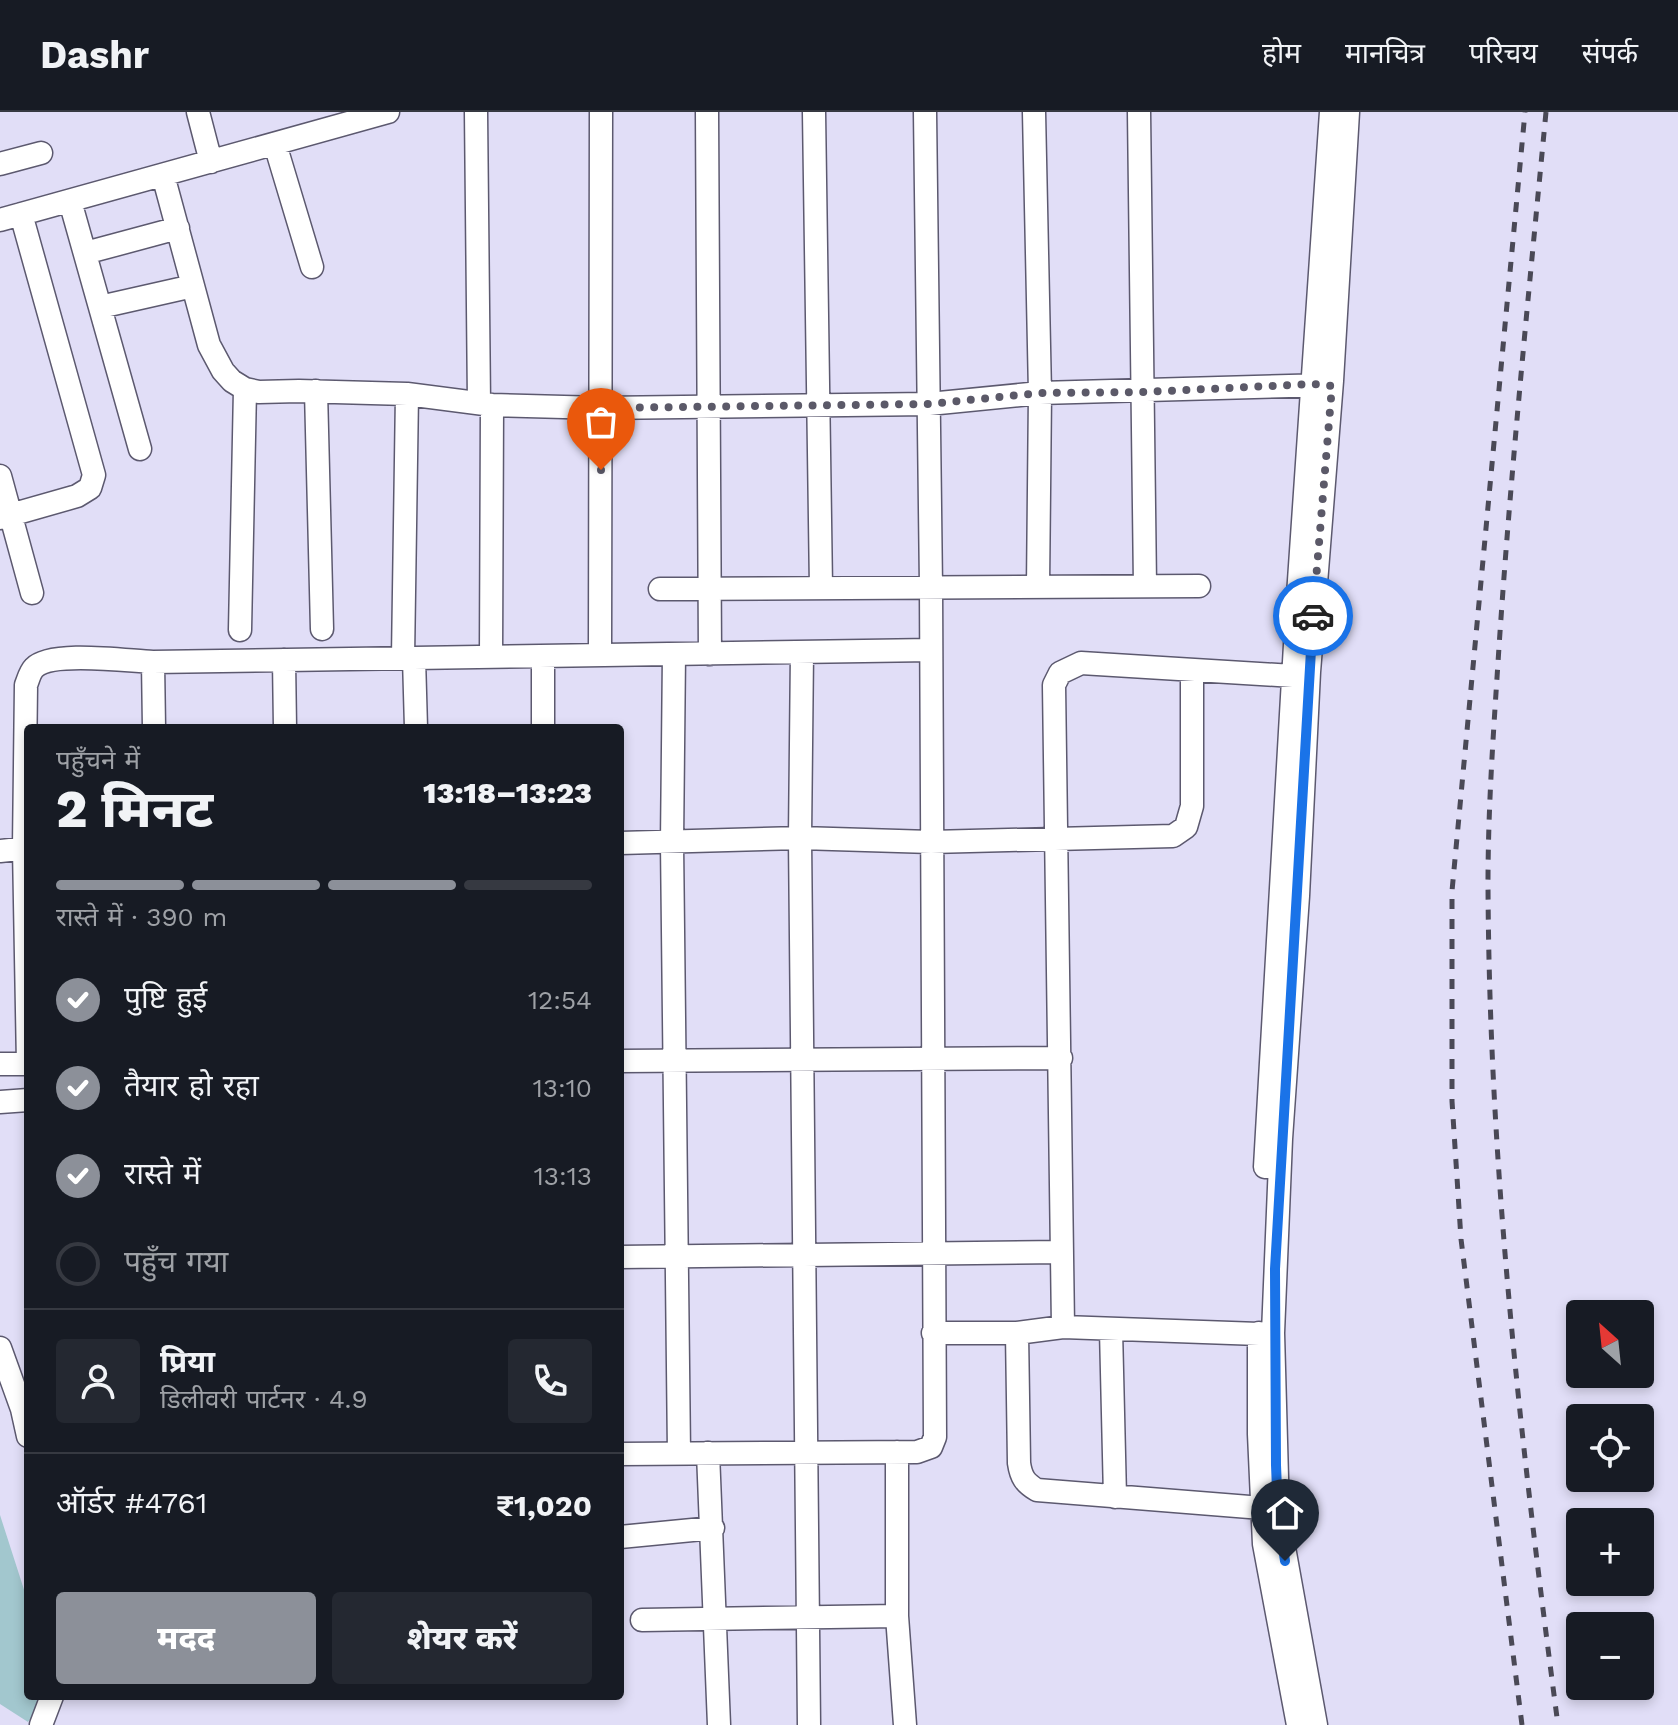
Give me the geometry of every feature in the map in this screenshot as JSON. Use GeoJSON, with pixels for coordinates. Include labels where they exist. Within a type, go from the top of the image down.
{"type":"FeatureCollection","features":[{"type":"Feature","properties":{"kind":"street"},"geometry":{"type":"LineString","coordinates":[[198,112],[211,162]]}},
{"type":"Feature","properties":{"kind":"street"},"geometry":{"type":"LineString","coordinates":[[476,112],[491,657]]}},
{"type":"Feature","properties":{"kind":"street"},"geometry":{"type":"LineString","coordinates":[[600,655],[601,112]]}},
{"type":"Feature","properties":{"kind":"street"},"geometry":{"type":"LineString","coordinates":[[707,112],[710,654]]}},
{"type":"Feature","properties":{"kind":"street"},"geometry":{"type":"LineString","coordinates":[[814,112],[821,588]]}},
{"type":"Feature","properties":{"kind":"street"},"geometry":{"type":"LineString","coordinates":[[624,1454],[917,1452],[931,1447],[935,1437],[931,587],[925,112]]}},
{"type":"Feature","properties":{"kind":"street"},"geometry":{"type":"LineString","coordinates":[[1034,112],[1040,393],[1038,587]]}},
{"type":"Feature","properties":{"kind":"street"},"geometry":{"type":"LineString","coordinates":[[1139,112],[1145,586]]}},
{"type":"Feature","properties":{"kind":"street"},"geometry":{"type":"LineString","coordinates":[[1316,1725],[1278,1514],[1273,1333],[1281,1139],[1298,896],[1309,672],[1331,112]]}},
{"type":"Feature","properties":{"kind":"street"},"geometry":{"type":"LineString","coordinates":[[1298,1725],[1268,1570],[1262,1508],[1259,1334],[1267,1106],[1293,676],[1348,112]]}},
{"type":"Feature","properties":{"kind":"street"},"geometry":{"type":"LineString","coordinates":[[5,517],[77,496],[90,488],[94,475],[10,217],[379,113]]}},
{"type":"Feature","properties":{"kind":"street"},"geometry":{"type":"LineString","coordinates":[[275,144],[312,267]]}},
{"type":"Feature","properties":{"kind":"street"},"geometry":{"type":"LineString","coordinates":[[0,164],[41,153]]}},
{"type":"Feature","properties":{"kind":"street"},"geometry":{"type":"LineString","coordinates":[[163,175],[215,358],[232,381],[245,389],[259,392],[407,394],[485,404],[601,408],[929,404],[1040,393],[1322,385]]}},
{"type":"Feature","properties":{"kind":"street"},"geometry":{"type":"LineString","coordinates":[[70,201],[140,449]]}},
{"type":"Feature","properties":{"kind":"street"},"geometry":{"type":"LineString","coordinates":[[85,253],[178,228]]}},
{"type":"Feature","properties":{"kind":"street"},"geometry":{"type":"LineString","coordinates":[[100,307],[193,286]]}},
{"type":"Feature","properties":{"kind":"street"},"geometry":{"type":"LineString","coordinates":[[240,630],[245,389]]}},
{"type":"Feature","properties":{"kind":"street"},"geometry":{"type":"LineString","coordinates":[[316,391],[322,629]]}},
{"type":"Feature","properties":{"kind":"street"},"geometry":{"type":"LineString","coordinates":[[407,394],[408,658],[416,724]]}},
{"type":"Feature","properties":{"kind":"street"},"geometry":{"type":"LineString","coordinates":[[0,476],[5,517],[32,593]]}},
{"type":"Feature","properties":{"kind":"street"},"geometry":{"type":"LineString","coordinates":[[660,589],[1199,586]]}},
{"type":"Feature","properties":{"kind":"street"},"geometry":{"type":"LineString","coordinates":[[26,724],[26,685],[32,669],[43,662],[62,659],[153,662],[931,650]]}},
{"type":"Feature","properties":{"kind":"street"},"geometry":{"type":"LineString","coordinates":[[802,652],[800,838],[809,1725]]}},
{"type":"Feature","properties":{"kind":"street"},"geometry":{"type":"LineString","coordinates":[[674,654],[672,843],[679,1453]]}},
{"type":"Feature","properties":{"kind":"street"},"geometry":{"type":"LineString","coordinates":[[543,656],[543,724]]}},
{"type":"Feature","properties":{"kind":"street"},"geometry":{"type":"LineString","coordinates":[[284,660],[285,724]]}},
{"type":"Feature","properties":{"kind":"street"},"geometry":{"type":"LineString","coordinates":[[153,662],[154,724]]}},
{"type":"Feature","properties":{"kind":"street"},"geometry":{"type":"LineString","coordinates":[[1063,1327],[1054,685],[1060,673],[1081,663],[1293,676]]}},
{"type":"Feature","properties":{"kind":"street"},"geometry":{"type":"LineString","coordinates":[[624,843],[800,838],[931,842],[1173,836],[1186,827],[1192,806],[1192,672]]}},
{"type":"Feature","properties":{"kind":"street"},"geometry":{"type":"LineString","coordinates":[[0,851],[24,848]]}},
{"type":"Feature","properties":{"kind":"street"},"geometry":{"type":"LineString","coordinates":[[624,1061],[1061,1058]]}},
{"type":"Feature","properties":{"kind":"street"},"geometry":{"type":"LineString","coordinates":[[0,1064],[24,1064]]}},
{"type":"Feature","properties":{"kind":"street"},"geometry":{"type":"LineString","coordinates":[[0,1102],[24,1100]]}},
{"type":"Feature","properties":{"kind":"street"},"geometry":{"type":"LineString","coordinates":[[624,1257],[1062,1252]]}},
{"type":"Feature","properties":{"kind":"street"},"geometry":{"type":"LineString","coordinates":[[933,1333],[1017,1333],[1063,1327],[1259,1334]]}},
{"type":"Feature","properties":{"kind":"street"},"geometry":{"type":"LineString","coordinates":[[1111,1330],[1115,1497]]}},
{"type":"Feature","properties":{"kind":"street"},"geometry":{"type":"LineString","coordinates":[[1017,1333],[1021,1475],[1027,1484],[1037,1490],[1262,1508]]}},
{"type":"Feature","properties":{"kind":"street"},"geometry":{"type":"LineString","coordinates":[[0,1348],[24,1418]]}},
{"type":"Feature","properties":{"kind":"street"},"geometry":{"type":"LineString","coordinates":[[897,1452],[897,1616],[905,1725]]}},
{"type":"Feature","properties":{"kind":"street"},"geometry":{"type":"LineString","coordinates":[[708,1453],[719,1725]]}},
{"type":"Feature","properties":{"kind":"street"},"geometry":{"type":"LineString","coordinates":[[624,1537],[713,1528]]}},
{"type":"Feature","properties":{"kind":"street"},"geometry":{"type":"LineString","coordinates":[[642,1620],[897,1616]]}},
{"type":"Feature","properties":{"kind":"street"},"geometry":{"type":"LineString","coordinates":[[41,1725],[50,1700]]}},
{"type":"Feature","properties":{"kind":"shaded area"},"geometry":{"type":"Polygon","coordinates":[[[0,1515],[24,1590],[24,1700],[44,1701],[28,1722],[0,1704],[0,1515]]]}},
{"type":"Feature","properties":{"kind":"railway"},"geometry":{"type":"LineString","coordinates":[[1522,1725],[1461,1239],[1452,1101],[1452,891],[1525,112]]}},
{"type":"Feature","properties":{"kind":"railway"},"geometry":{"type":"LineString","coordinates":[[1546,112],[1504,580],[1488,883],[1494,1094],[1501,1200],[1520,1410],[1558,1725]]}},
{"type":"Feature","properties":{"kind":"way so far"},"geometry":{"type":"LineString","coordinates":[[601,470],[601,408],[929,404],[1040,393],[1144,392],[1313,384],[1332,386],[1313,616]]}},
{"type":"Feature","properties":{"kind":"route"},"geometry":{"type":"LineString","coordinates":[[1285,1561],[1278,1514],[1273,1333],[1281,1139],[1313,616]]}}]}
